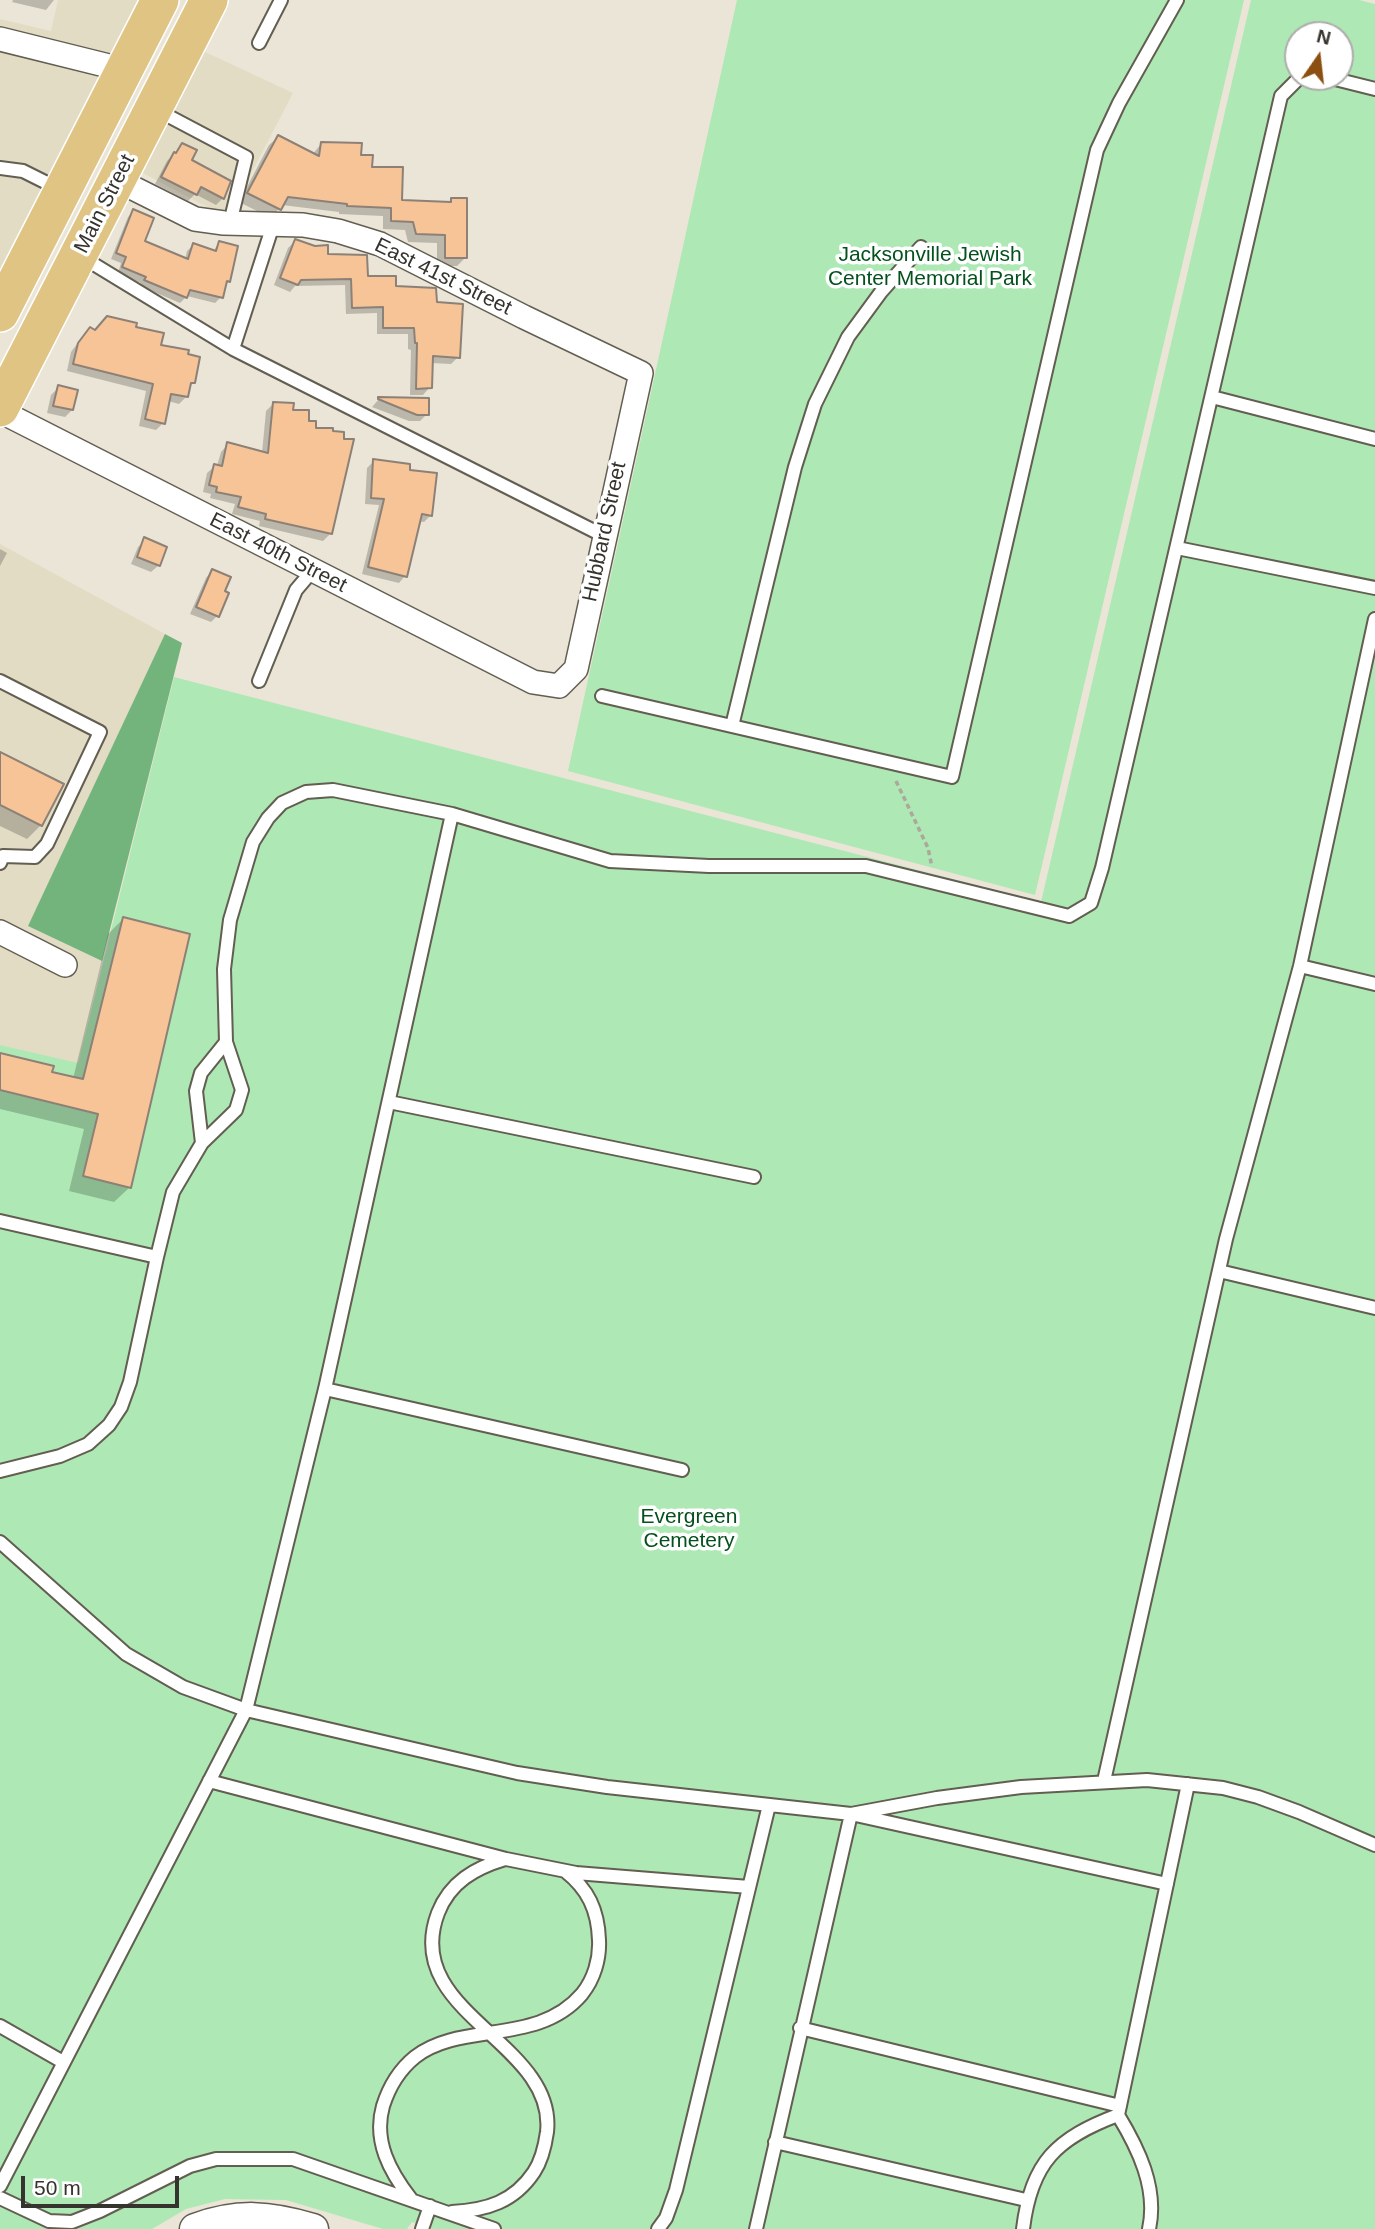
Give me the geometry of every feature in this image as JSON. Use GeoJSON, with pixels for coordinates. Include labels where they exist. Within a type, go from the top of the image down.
{"type":"FeatureCollection","features":[{"type":"Feature","properties":{"kind":"main road","name":"Main Street"},"geometry":{"type":"LineString","coordinates":[[0,313],[160,0]]}},
{"type":"Feature","properties":{"kind":"main road","name":"Main Street"},"geometry":{"type":"LineString","coordinates":[[0,410],[209,0]]}},
{"type":"Feature","properties":{"kind":"main road"},"geometry":{"type":"LineString","coordinates":[[26,356],[62,244],[128,104],[130,87],[125,70]]}},
{"type":"Feature","properties":{"kind":"street"},"geometry":{"type":"LineString","coordinates":[[0,39],[125,70]]}},
{"type":"Feature","properties":{"kind":"street","name":"East 41st Street"},"geometry":{"type":"LineString","coordinates":[[117,180],[195,219],[303,225],[338,230],[380,244],[641,373]]}},
{"type":"Feature","properties":{"kind":"street","name":"Hubbard Street"},"geometry":{"type":"LineString","coordinates":[[559,686],[576,669],[641,373]]}},
{"type":"Feature","properties":{"kind":"street","name":"East 40th Street"},"geometry":{"type":"LineString","coordinates":[[0,410],[533,682],[559,686]]}},
{"type":"Feature","properties":{"kind":"street"},"geometry":{"type":"LineString","coordinates":[[0,932],[65,965]]}},
{"type":"Feature","properties":{"kind":"street"},"geometry":{"type":"LineString","coordinates":[[195,2229],[212,2222],[250,2216],[285,2220],[313,2229]]}},
{"type":"Feature","properties":{"kind":"lane"},"geometry":{"type":"LineString","coordinates":[[259,43],[281,0]]}},
{"type":"Feature","properties":{"kind":"lane"},"geometry":{"type":"LineString","coordinates":[[602,696],[952,776],[1097,150],[1119,103],[1177,0]]}},
{"type":"Feature","properties":{"kind":"lane"},"geometry":{"type":"LineString","coordinates":[[1354,84],[1375,89]]}},
{"type":"Feature","properties":{"kind":"lane"},"geometry":{"type":"LineString","coordinates":[[0,1471],[60,1456],[88,1444],[109,1425],[121,1407],[130,1382],[173,1192],[202,1143],[236,1110],[243,1090],[226,1042],[224,969],[230,920],[253,842],[268,818],[282,803],[306,792],[333,790],[452,814],[610,861],[709,866],[866,866],[1069,916],[1091,903],[1102,868],[1281,96],[1286,91]]}},
{"type":"Feature","properties":{"kind":"lane"},"geometry":{"type":"LineString","coordinates":[[154,108],[246,157],[230,223]]}},
{"type":"Feature","properties":{"kind":"lane"},"geometry":{"type":"LineString","coordinates":[[0,168],[23,171],[63,191]]}},
{"type":"Feature","properties":{"kind":"lane"},"geometry":{"type":"LineString","coordinates":[[233,349],[274,225]]}},
{"type":"Feature","properties":{"kind":"lane"},"geometry":{"type":"LineString","coordinates":[[732,726],[795,467],[815,404],[848,337],[881,292],[921,247]]}},
{"type":"Feature","properties":{"kind":"lane"},"geometry":{"type":"LineString","coordinates":[[78,255],[233,349],[604,536]]}},
{"type":"Feature","properties":{"kind":"lane"},"geometry":{"type":"LineString","coordinates":[[1212,397],[1375,439]]}},
{"type":"Feature","properties":{"kind":"lane"},"geometry":{"type":"LineString","coordinates":[[1177,548],[1375,589]]}},
{"type":"Feature","properties":{"kind":"lane"},"geometry":{"type":"LineString","coordinates":[[259,681],[296,590],[313,570]]}},
{"type":"Feature","properties":{"kind":"lane"},"geometry":{"type":"LineString","coordinates":[[1104,1781],[1219,1271],[1300,967],[1375,619]]}},
{"type":"Feature","properties":{"kind":"lane"},"geometry":{"type":"LineString","coordinates":[[0,681],[100,732],[47,844],[35,857],[2,856],[0,863]]}},
{"type":"Feature","properties":{"kind":"lane"},"geometry":{"type":"LineString","coordinates":[[0,2186],[246,1710],[325,1389],[452,814]]}},
{"type":"Feature","properties":{"kind":"lane"},"geometry":{"type":"LineString","coordinates":[[1300,967],[1375,984]]}},
{"type":"Feature","properties":{"kind":"lane"},"geometry":{"type":"LineString","coordinates":[[202,1143],[196,1091],[201,1073],[226,1042]]}},
{"type":"Feature","properties":{"kind":"lane"},"geometry":{"type":"LineString","coordinates":[[389,1102],[754,1177]]}},
{"type":"Feature","properties":{"kind":"lane"},"geometry":{"type":"LineString","coordinates":[[0,1221],[157,1257]]}},
{"type":"Feature","properties":{"kind":"lane"},"geometry":{"type":"LineString","coordinates":[[1219,1271],[1375,1308]]}},
{"type":"Feature","properties":{"kind":"lane"},"geometry":{"type":"LineString","coordinates":[[325,1389],[682,1470]]}},
{"type":"Feature","properties":{"kind":"lane"},"geometry":{"type":"LineString","coordinates":[[0,1542],[126,1654],[183,1687],[246,1710],[517,1773],[607,1787],[851,1814],[1167,1884]]}},
{"type":"Feature","properties":{"kind":"lane"},"geometry":{"type":"LineString","coordinates":[[851,1814],[1009,1788],[1147,1780],[1223,1788],[1258,1797],[1375,1845]]}},
{"type":"Feature","properties":{"kind":"lane"},"geometry":{"type":"LineString","coordinates":[[209,1781],[506,1858],[565,1870],[749,1887]]}},
{"type":"Feature","properties":{"kind":"lane"},"geometry":{"type":"LineString","coordinates":[[1163,2229],[1150,2227],[1148,2182],[1141,2157],[1119,2110],[1188,1784]]}},
{"type":"Feature","properties":{"kind":"lane"},"geometry":{"type":"LineString","coordinates":[[657,2229],[666,2218],[676,2190],[769,1805]]}},
{"type":"Feature","properties":{"kind":"lane"},"geometry":{"type":"LineString","coordinates":[[756,2229],[851,1814]]}},
{"type":"Feature","properties":{"kind":"lane"},"geometry":{"type":"LineString","coordinates":[[449,2213],[492,2207],[512,2197],[527,2183],[539,2164],[546,2143],[546,2109],[539,2088],[526,2070],[474,2021],[446,1985],[432,1954],[433,1934],[442,1903],[453,1888],[481,1866],[506,1858]]}},
{"type":"Feature","properties":{"kind":"lane"},"geometry":{"type":"LineString","coordinates":[[411,2199],[394,2178],[384,2156],[380,2136],[381,2113],[388,2091],[400,2072],[415,2057],[432,2047],[534,2025],[555,2017],[574,2004],[587,1988],[596,1968],[598,1925],[594,1906],[585,1889],[565,1870]]}},
{"type":"Feature","properties":{"kind":"lane"},"geometry":{"type":"LineString","coordinates":[[0,2026],[63,2062]]}},
{"type":"Feature","properties":{"kind":"lane"},"geometry":{"type":"LineString","coordinates":[[800,2028],[1119,2110]]}},
{"type":"Feature","properties":{"kind":"lane"},"geometry":{"type":"LineString","coordinates":[[1023,2229],[1026,2200],[1044,2162],[1067,2139],[1119,2110]]}},
{"type":"Feature","properties":{"kind":"lane"},"geometry":{"type":"LineString","coordinates":[[775,2142],[1026,2200]]}},
{"type":"Feature","properties":{"kind":"lane"},"geometry":{"type":"LineString","coordinates":[[0,2198],[49,2221],[72,2222],[190,2166],[216,2159],[293,2159],[494,2229]]}},
{"type":"Feature","properties":{"kind":"lane"},"geometry":{"type":"LineString","coordinates":[[422,2229],[430,2206]]}},
{"type":"Feature","properties":{"kind":"path"},"geometry":{"type":"LineString","coordinates":[[884,761],[897,782],[928,848],[934,883]]}},
{"type":"Feature","properties":{"kind":"shaded area"},"geometry":{"type":"Polygon","coordinates":[[[58,0],[139,0],[0,274],[0,19],[51,31],[58,0]]]}},
{"type":"Feature","properties":{"kind":"shaded area"},"geometry":{"type":"Polygon","coordinates":[[[201,50],[293,93],[228,218],[139,171],[201,50]]]}},
{"type":"Feature","properties":{"kind":"shaded area"},"geometry":{"type":"Polygon","coordinates":[[[0,544],[165,634],[29,926],[102,961],[78,1064],[0,1045],[0,544]]]}},
{"type":"Feature","properties":{"kind":"green space","name":"Jacksonville Jewish Center Memorial Park"},"geometry":{"type":"Polygon","coordinates":[[[737,0],[1244,0],[1035,895],[568,771],[737,0]]]}},
{"type":"Feature","properties":{"kind":"green space","name":"Evergreen Cemetery"},"geometry":{"type":"Polygon","coordinates":[[[1251,0],[1359,0],[1375,4],[1375,2229],[432,2229],[412,2222],[407,2229],[383,2229],[286,2200],[225,2199],[186,2209],[152,2229],[0,2229],[0,1045],[78,1063],[174,677],[1041,902],[1251,0]]]}},
{"type":"Feature","properties":{"kind":"green space"},"geometry":{"type":"Polygon","coordinates":[[[165,634],[182,643],[102,961],[28,926],[165,634]]]}},
{"type":"Feature","properties":{"kind":"building"},"geometry":{"type":"Polygon","coordinates":[[[278,135],[319,156],[321,142],[362,143],[361,155],[373,155],[372,167],[403,167],[402,200],[451,202],[451,198],[467,198],[467,258],[445,258],[445,235],[416,234],[413,222],[391,221],[391,208],[347,206],[288,197],[281,210],[247,193],[278,135]]]}},
{"type":"Feature","properties":{"kind":"building"},"geometry":{"type":"Polygon","coordinates":[[[182,143],[197,150],[192,160],[231,181],[224,199],[201,187],[197,195],[161,177],[182,143]]]}},
{"type":"Feature","properties":{"kind":"building"},"geometry":{"type":"Polygon","coordinates":[[[133,209],[154,218],[145,241],[188,259],[193,243],[216,251],[219,241],[238,246],[230,282],[227,281],[223,298],[190,290],[187,298],[144,280],[146,277],[122,267],[126,257],[116,253],[133,209]]]}},
{"type":"Feature","properties":{"kind":"building"},"geometry":{"type":"Polygon","coordinates":[[[295,239],[315,246],[328,245],[328,254],[367,255],[368,276],[396,276],[396,286],[436,288],[437,302],[463,304],[460,358],[433,356],[432,388],[416,389],[417,343],[414,328],[383,328],[383,307],[352,308],[351,279],[301,280],[298,285],[280,278],[295,239]]]}},
{"type":"Feature","properties":{"kind":"building"},"geometry":{"type":"Polygon","coordinates":[[[107,316],[137,323],[136,327],[164,333],[161,345],[189,350],[188,354],[200,357],[195,383],[191,383],[188,397],[171,394],[165,424],[145,419],[153,384],[73,364],[78,343],[90,327],[95,330],[107,316]]]}},
{"type":"Feature","properties":{"kind":"building"},"geometry":{"type":"Polygon","coordinates":[[[58,385],[78,390],[73,410],[53,406],[58,385]]]}},
{"type":"Feature","properties":{"kind":"building"},"geometry":{"type":"Polygon","coordinates":[[[378,397],[429,398],[429,415],[417,415],[378,397]]]}},
{"type":"Feature","properties":{"kind":"building"},"geometry":{"type":"Polygon","coordinates":[[[273,402],[294,403],[293,410],[309,410],[309,421],[316,421],[316,428],[333,428],[333,431],[344,432],[344,439],[354,439],[332,534],[265,519],[266,514],[238,507],[241,497],[216,492],[217,487],[209,485],[214,464],[222,466],[227,442],[268,453],[273,402]]]}},
{"type":"Feature","properties":{"kind":"building"},"geometry":{"type":"Polygon","coordinates":[[[373,459],[410,464],[410,470],[437,473],[432,516],[422,514],[407,577],[368,567],[384,499],[371,498],[373,459]]]}},
{"type":"Feature","properties":{"kind":"building"},"geometry":{"type":"Polygon","coordinates":[[[144,537],[167,547],[160,566],[137,557],[144,537]]]}},
{"type":"Feature","properties":{"kind":"building"},"geometry":{"type":"Polygon","coordinates":[[[212,569],[231,577],[225,591],[229,593],[219,617],[196,607],[212,569]]]}},
{"type":"Feature","properties":{"kind":"building"},"geometry":{"type":"Polygon","coordinates":[[[0,752],[64,784],[42,826],[0,805],[0,752]]]}},
{"type":"Feature","properties":{"kind":"building"},"geometry":{"type":"Polygon","coordinates":[[[123,917],[190,934],[131,1188],[83,1176],[98,1114],[0,1090],[0,1053],[54,1066],[52,1072],[83,1079],[123,917]]]}}]}
